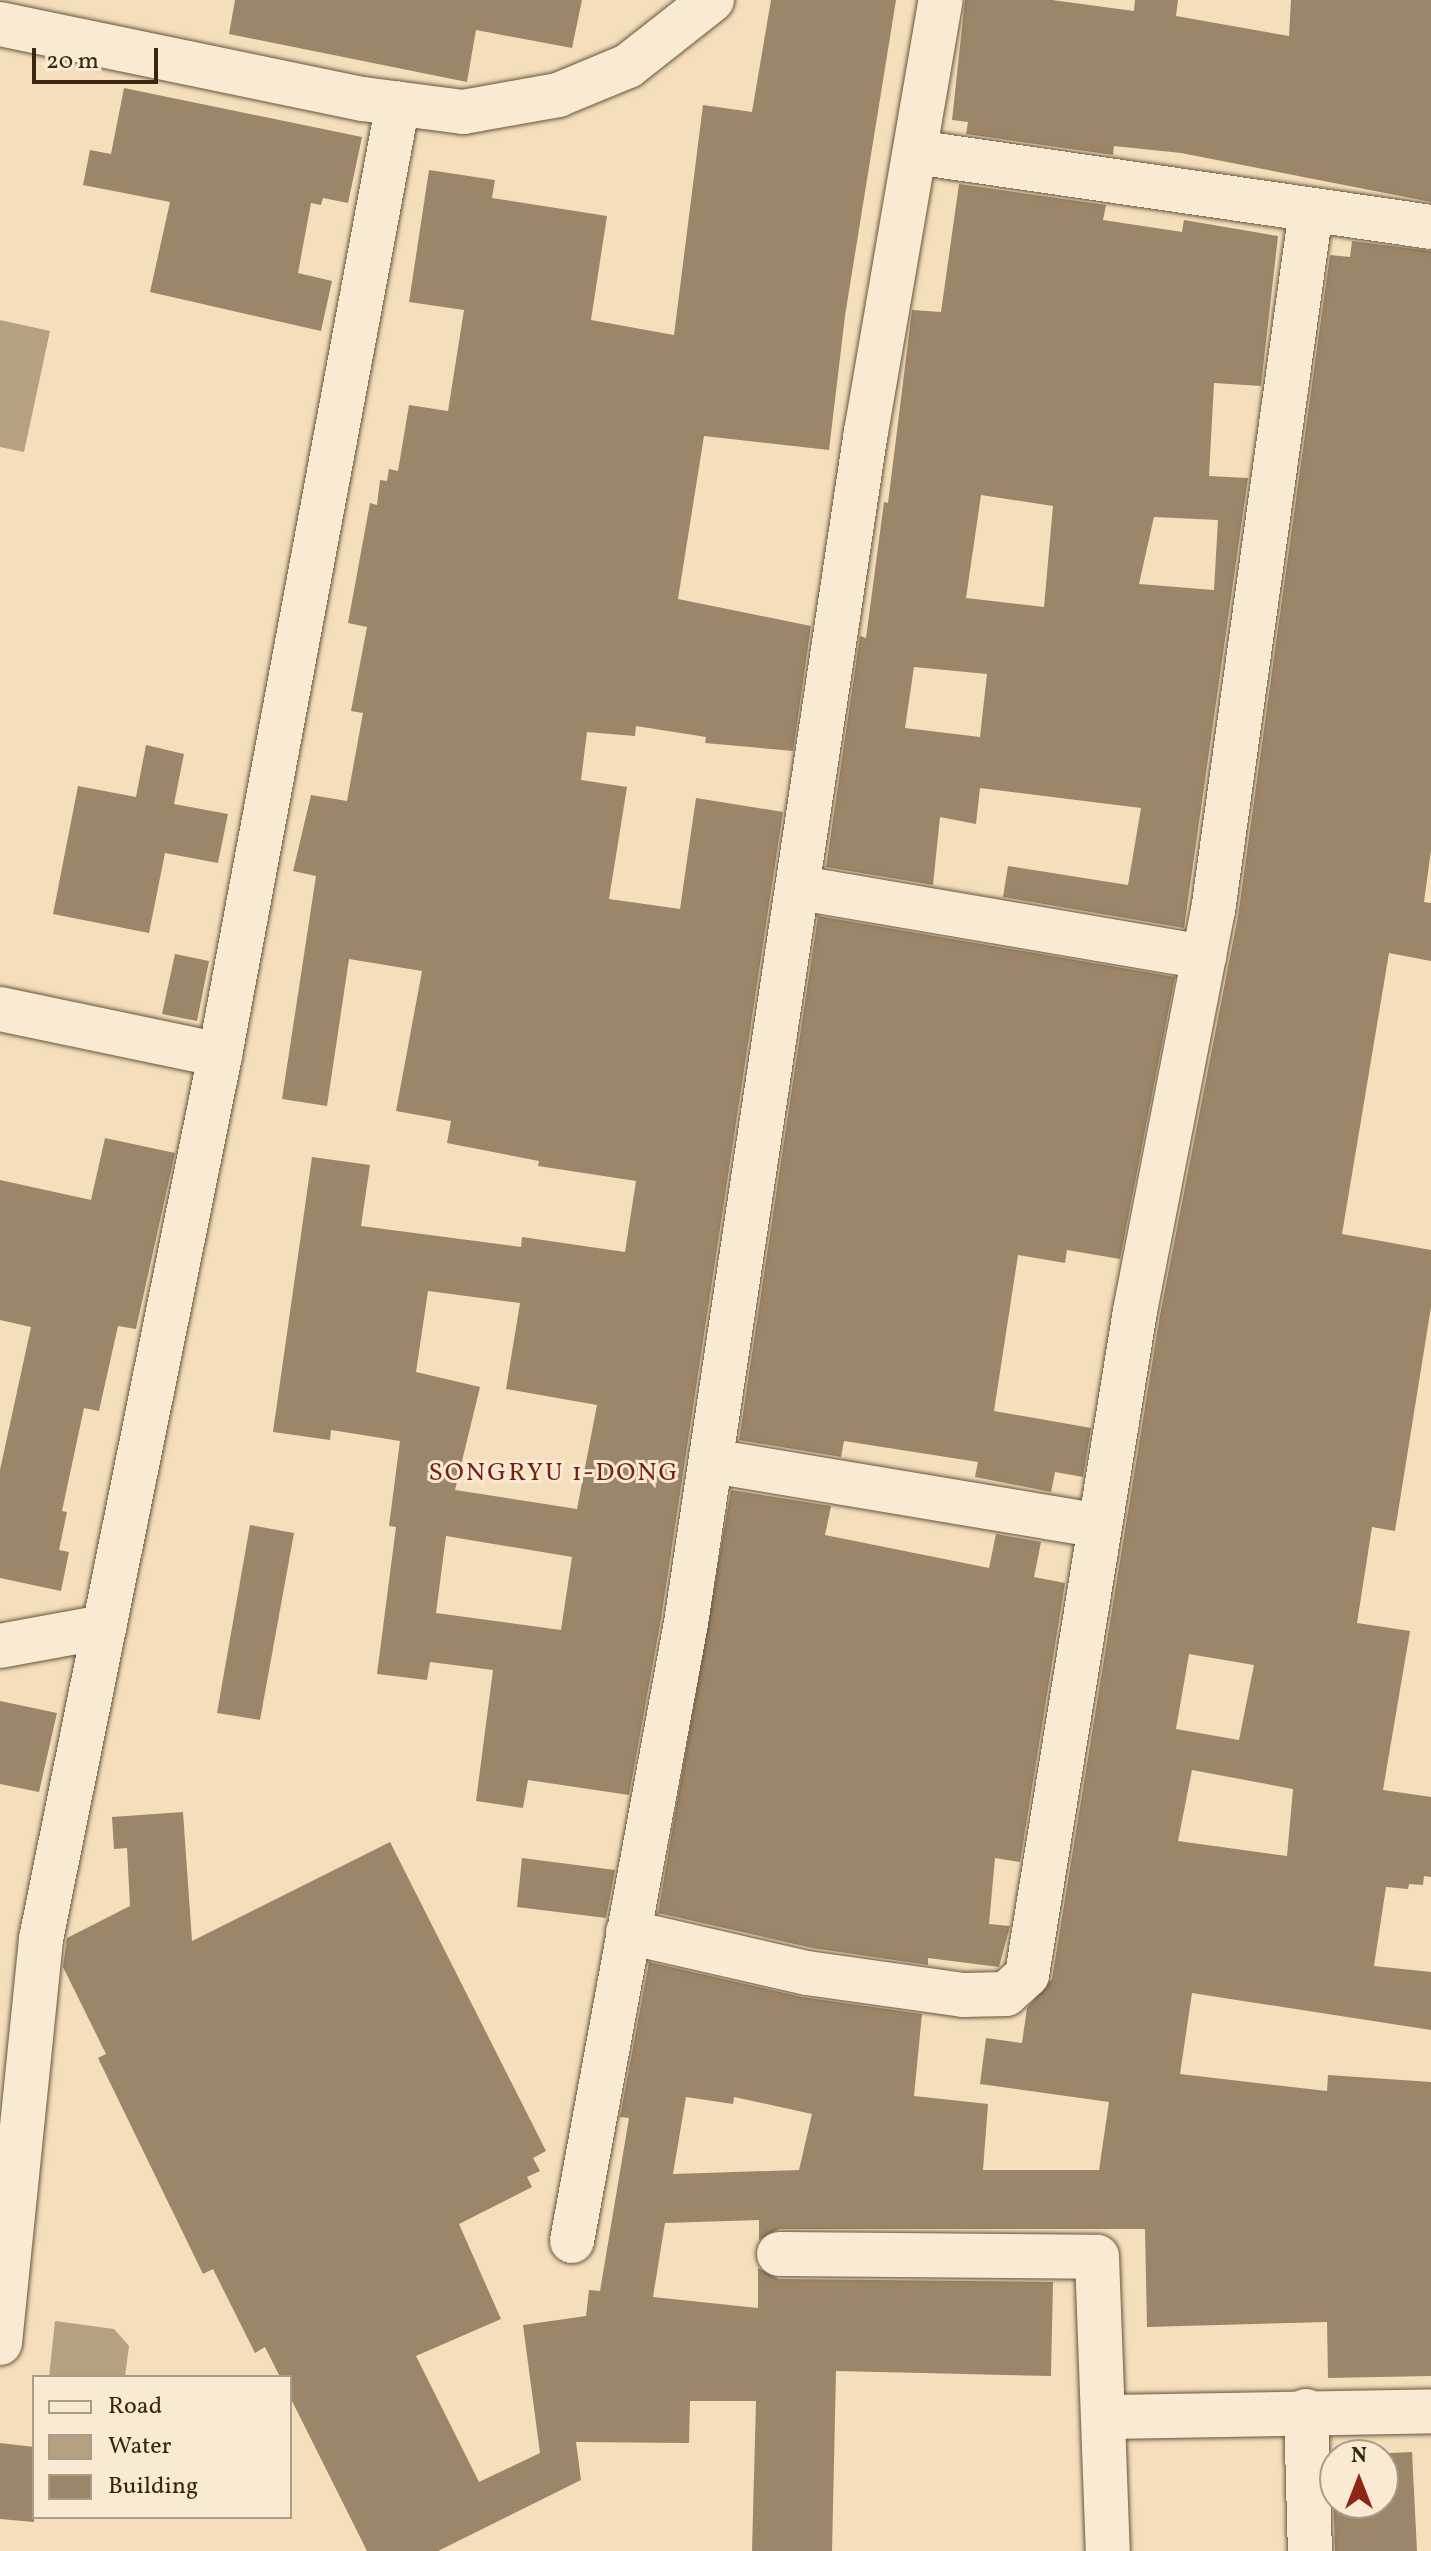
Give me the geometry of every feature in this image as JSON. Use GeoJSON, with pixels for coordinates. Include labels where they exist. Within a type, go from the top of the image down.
{"type":"FeatureCollection","features":[{"type":"Feature","properties":{"kind":"street"},"geometry":{"type":"LineString","coordinates":[[572,2241],[712,1461],[866,432],[941,0]]}},
{"type":"Feature","properties":{"kind":"street"},"geometry":{"type":"LineString","coordinates":[[0,24],[398,103],[463,112],[558,95],[628,66],[703,2]]}},
{"type":"Feature","properties":{"kind":"street"},"geometry":{"type":"LineString","coordinates":[[0,2343],[4,2270],[21,2151],[41,1939],[88,1630],[203,1051],[398,103]]}},
{"type":"Feature","properties":{"kind":"street"},"geometry":{"type":"LineString","coordinates":[[915,152],[1431,227]]}},
{"type":"Feature","properties":{"kind":"street"},"geometry":{"type":"LineString","coordinates":[[628,1932],[807,1973],[963,1995],[1006,1994],[1027,1975],[1135,1311],[1204,957],[1311,210]]}},
{"type":"Feature","properties":{"kind":"street"},"geometry":{"type":"LineString","coordinates":[[800,888],[1204,957]]}},
{"type":"Feature","properties":{"kind":"street"},"geometry":{"type":"LineString","coordinates":[[0,1009],[203,1051]]}},
{"type":"Feature","properties":{"kind":"street"},"geometry":{"type":"LineString","coordinates":[[712,1461],[1100,1526]]}},
{"type":"Feature","properties":{"kind":"street"},"geometry":{"type":"LineString","coordinates":[[0,1646],[88,1630]]}},
{"type":"Feature","properties":{"kind":"street"},"geometry":{"type":"LineString","coordinates":[[779,2254],[1097,2257],[1108,2551]]}},
{"type":"Feature","properties":{"kind":"street"},"geometry":{"type":"LineString","coordinates":[[1306,2411],[1310,2551]]}},
{"type":"Feature","properties":{"kind":"street"},"geometry":{"type":"LineString","coordinates":[[1103,2417],[1431,2411]]}},
{"type":"Feature","properties":{"kind":"water"},"geometry":{"type":"Polygon","coordinates":[[[0,320],[50,331],[24,452],[0,447],[0,320]]]}},
{"type":"Feature","properties":{"kind":"water"},"geometry":{"type":"Polygon","coordinates":[[[55,2321],[114,2329],[129,2346],[125,2375],[49,2375],[55,2321]]]}},
{"type":"Feature","properties":{"kind":"building"},"geometry":{"type":"Polygon","coordinates":[[[235,0],[582,0],[572,48],[476,30],[467,82],[229,34],[235,0]]]}},
{"type":"Feature","properties":{"kind":"building"},"geometry":{"type":"Polygon","coordinates":[[[771,0],[896,0],[845,316],[829,450],[704,436],[678,599],[811,626],[793,751],[705,743],[706,737],[636,726],[635,736],[587,732],[581,780],[627,787],[609,899],[680,909],[696,798],[783,812],[661,1619],[629,1795],[528,1780],[523,1808],[476,1801],[493,1670],[430,1662],[427,1680],[377,1674],[396,1527],[389,1526],[400,1441],[331,1430],[330,1440],[273,1432],[312,1157],[370,1165],[361,1226],[521,1247],[522,1237],[625,1252],[636,1181],[538,1166],[539,1161],[447,1143],[451,1121],[396,1111],[422,971],[349,959],[327,1106],[282,1099],[316,876],[293,871],[311,795],[347,801],[363,713],[351,711],[367,627],[348,623],[370,503],[377,505],[380,480],[387,481],[389,469],[398,471],[409,405],[448,411],[464,310],[409,302],[429,170],[495,180],[492,198],[607,216],[591,320],[674,335],[703,105],[752,112],[771,0]],[[428,1291],[416,1372],[480,1387],[455,1490],[577,1509],[597,1405],[506,1389],[520,1303],[428,1291]],[[446,1536],[436,1613],[561,1630],[572,1557],[446,1536]]]}},
{"type":"Feature","properties":{"kind":"building"},"geometry":{"type":"Polygon","coordinates":[[[965,0],[1052,0],[1134,11],[1135,0],[1178,0],[1176,16],[1289,36],[1291,0],[1431,0],[1431,202],[1181,153],[1114,146],[1113,155],[966,134],[968,122],[952,120],[965,0]]]}},
{"type":"Feature","properties":{"kind":"building"},"geometry":{"type":"Polygon","coordinates":[[[124,88],[362,137],[348,203],[323,198],[321,205],[311,203],[298,273],[332,281],[321,331],[150,292],[170,202],[83,185],[90,150],[111,154],[124,88]]]}},
{"type":"Feature","properties":{"kind":"building"},"geometry":{"type":"Polygon","coordinates":[[[959,184],[1106,205],[1103,220],[1182,232],[1184,220],[1278,236],[1261,386],[1214,383],[1209,476],[1248,478],[1184,928],[1003,897],[1008,866],[1128,885],[1141,808],[980,788],[976,824],[940,817],[933,885],[826,867],[860,636],[866,638],[884,502],[888,503],[912,310],[941,312],[959,184]],[[981,495],[966,598],[1044,607],[1053,506],[981,495]],[[1154,517],[1139,584],[1214,590],[1218,520],[1154,517]],[[914,667],[905,728],[980,737],[987,674],[914,667]]]}},
{"type":"Feature","properties":{"kind":"building"},"geometry":{"type":"Polygon","coordinates":[[[1352,241],[1431,251],[1431,850],[1424,902],[1431,903],[1431,961],[1389,953],[1342,1234],[1431,1250],[1431,1307],[1395,1531],[1372,1527],[1357,1623],[1410,1631],[1383,1790],[1431,1797],[1431,1877],[1424,1876],[1423,1885],[1409,1884],[1408,1889],[1386,1887],[1374,1966],[1431,1972],[1431,2030],[1192,1993],[1180,2074],[1327,2091],[1328,2075],[1431,2082],[1431,2376],[1328,2378],[1327,2322],[1147,2327],[1145,2229],[779,2229],[759,2240],[759,2220],[665,2223],[653,2297],[758,2308],[758,2268],[779,2279],[1053,2282],[1051,2376],[836,2371],[832,2551],[752,2551],[756,2401],[690,2401],[689,2443],[576,2442],[581,2480],[438,2551],[367,2551],[292,2401],[292,2375],[279,2375],[265,2347],[255,2353],[213,2269],[203,2274],[98,2058],[106,2054],[63,1967],[67,1938],[130,1906],[127,1848],[114,1849],[112,1817],[183,1812],[192,1941],[390,1842],[546,2151],[533,2158],[540,2171],[527,2177],[532,2187],[459,2224],[501,2319],[416,2356],[479,2482],[540,2453],[523,2325],[586,2316],[589,2290],[600,2291],[629,2118],[620,2117],[649,1962],[802,1997],[922,2014],[914,2096],[988,2104],[983,2170],[1099,2170],[1109,2102],[980,2084],[986,2038],[1022,2043],[1027,2008],[1052,1979],[1160,1315],[1238,916],[1330,255],[1350,257],[1352,241]],[[1189,1654],[1176,1729],[1239,1740],[1254,1665],[1189,1654]],[[1192,1770],[1178,1841],[1287,1856],[1293,1789],[1192,1770]],[[686,2097],[673,2174],[799,2170],[812,2114],[734,2097],[733,2104],[686,2097]]]}},
{"type":"Feature","properties":{"kind":"building"},"geometry":{"type":"Polygon","coordinates":[[[146,745],[184,754],[174,804],[228,814],[218,863],[165,853],[149,933],[53,914],[78,786],[136,797],[146,745]]]}},
{"type":"Feature","properties":{"kind":"building"},"geometry":{"type":"Polygon","coordinates":[[[818,916],[1175,977],[1120,1259],[1067,1250],[1065,1263],[1018,1255],[994,1411],[1091,1428],[1083,1477],[1055,1472],[1051,1492],[975,1477],[978,1462],[844,1441],[841,1457],[739,1440],[818,916]]]}},
{"type":"Feature","properties":{"kind":"building"},"geometry":{"type":"Polygon","coordinates":[[[175,954],[209,961],[197,1021],[162,1014],[175,954]]]}},
{"type":"Feature","properties":{"kind":"building"},"geometry":{"type":"Polygon","coordinates":[[[105,1138],[175,1153],[136,1329],[118,1326],[99,1411],[84,1408],[62,1511],[67,1512],[59,1550],[69,1552],[61,1591],[0,1578],[0,1470],[31,1327],[0,1320],[0,1180],[91,1200],[105,1138]]]}},
{"type":"Feature","properties":{"kind":"building"},"geometry":{"type":"Polygon","coordinates":[[[731,1490],[831,1506],[825,1535],[989,1568],[996,1534],[1041,1542],[1034,1577],[1065,1583],[1020,1862],[995,1858],[989,1924],[1010,1926],[999,1967],[928,1958],[928,1965],[812,1948],[658,1913],[731,1490]]]}},
{"type":"Feature","properties":{"kind":"building"},"geometry":{"type":"Polygon","coordinates":[[[250,1525],[294,1533],[260,1720],[217,1713],[250,1525]]]}},
{"type":"Feature","properties":{"kind":"building"},"geometry":{"type":"Polygon","coordinates":[[[0,1701],[57,1713],[39,1792],[0,1784],[0,1701]]]}},
{"type":"Feature","properties":{"kind":"building"},"geometry":{"type":"Polygon","coordinates":[[[522,1858],[615,1870],[606,1918],[517,1907],[522,1858]]]}},
{"type":"Feature","properties":{"kind":"building"},"geometry":{"type":"Polygon","coordinates":[[[0,2443],[32,2447],[34,2522],[0,2519],[0,2443]]]}},
{"type":"Feature","properties":{"kind":"building"},"geometry":{"type":"Polygon","coordinates":[[[1412,2452],[1417,2551],[1335,2551],[1334,2519],[1399,2519],[1399,2453],[1412,2452]]]}},
{"type":"Feature","properties":{"kind":"district","name":"SONGRYU 1-DONG"},"geometry":{"type":"Point","coordinates":[554,1474]}}]}
